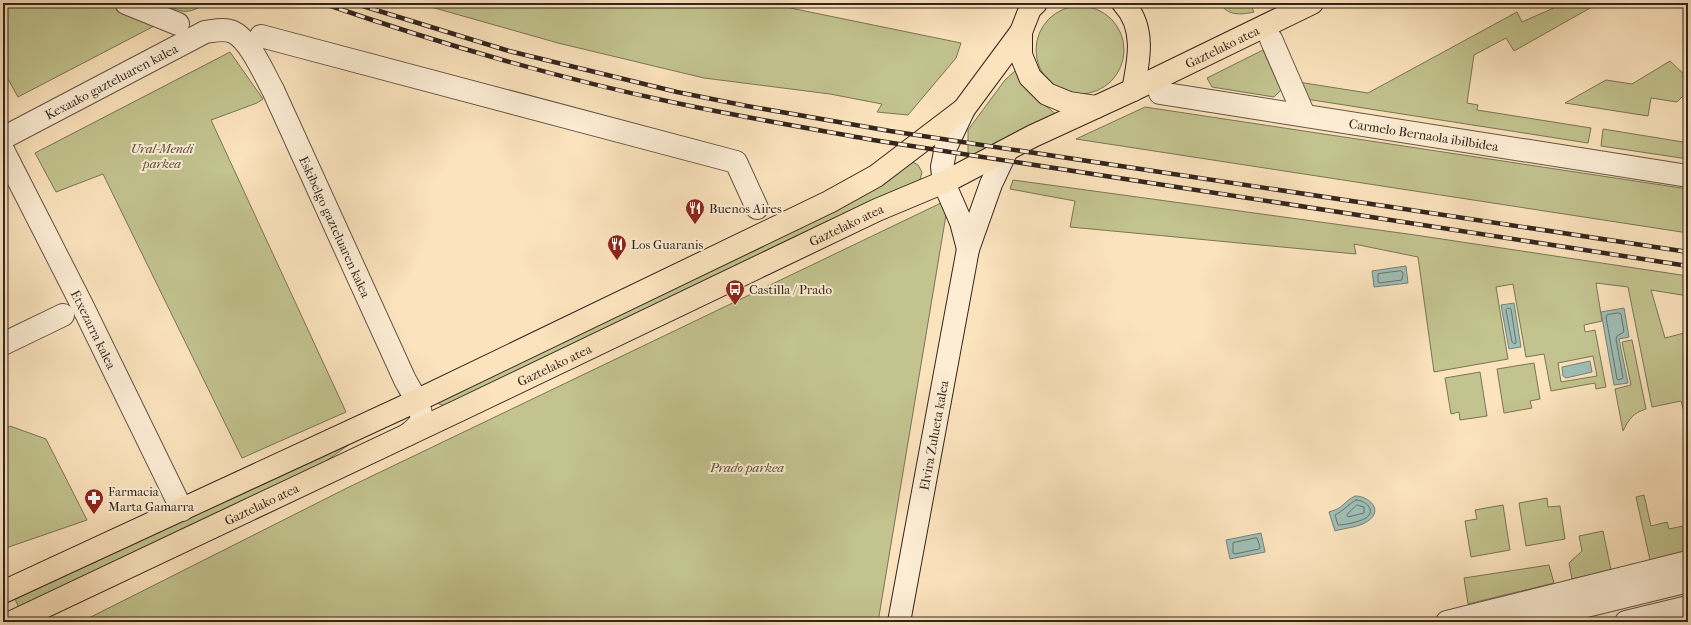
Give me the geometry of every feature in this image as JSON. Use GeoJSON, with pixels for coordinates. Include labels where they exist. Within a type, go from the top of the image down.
{"type":"FeatureCollection","features":[{"type":"Feature","properties":{"kind":"main road","name":"Gaztelako atea"},"geometry":{"type":"LineString","coordinates":[[12,622],[862,217],[944,183],[1033,136],[1133,90],[1312,3]]}},
{"type":"Feature","properties":{"kind":"main road","name":"Gaztelako atea"},"geometry":{"type":"LineString","coordinates":[[3,592],[416,401],[829,202],[864,183],[894,164],[964,109],[1021,32],[1032,5]]}},
{"type":"Feature","properties":{"kind":"main road"},"geometry":{"type":"LineString","coordinates":[[1127,5],[1140,37],[1139,61],[1133,90]]}},
{"type":"Feature","properties":{"kind":"main road","name":"Gaztelako atea"},"geometry":{"type":"LineString","coordinates":[[1021,32],[1021,55],[1030,77],[1047,94],[1069,103],[1096,107]]}},
{"type":"Feature","properties":{"kind":"street"},"geometry":{"type":"LineString","coordinates":[[126,3],[178,24]]}},
{"type":"Feature","properties":{"kind":"street","name":"Kexaako gazteluaren kalea"},"geometry":{"type":"LineString","coordinates":[[3,138],[205,32],[221,29]]}},
{"type":"Feature","properties":{"kind":"street","name":"Eskibelgo gazteluaren kalea"},"geometry":{"type":"LineString","coordinates":[[221,29],[233,32],[249,47],[273,90],[421,411],[422,418],[420,424],[407,435]]}},
{"type":"Feature","properties":{"kind":"street"},"geometry":{"type":"LineString","coordinates":[[261,36],[736,162],[757,208]]}},
{"type":"Feature","properties":{"kind":"street"},"geometry":{"type":"LineString","coordinates":[[1271,39],[1304,115]]}},
{"type":"Feature","properties":{"kind":"street","name":"Carmelo Bernaola ibilbidea"},"geometry":{"type":"LineString","coordinates":[[1160,93],[1688,176]]}},
{"type":"Feature","properties":{"kind":"street","name":"Elvira Zulueta kalea"},"geometry":{"type":"LineString","coordinates":[[964,109],[957,127],[946,147],[942,167],[944,183],[961,222],[968,249]]}},
{"type":"Feature","properties":{"kind":"street","name":"Etxezarra kalea"},"geometry":{"type":"LineString","coordinates":[[3,150],[82,305],[182,510]]}},
{"type":"Feature","properties":{"kind":"street","name":"Elvira Zulueta kalea"},"geometry":{"type":"LineString","coordinates":[[899,622],[968,249],[991,184],[1007,150]]}},
{"type":"Feature","properties":{"kind":"street"},"geometry":{"type":"LineString","coordinates":[[3,344],[63,315]]}},
{"type":"Feature","properties":{"kind":"street"},"geometry":{"type":"LineString","coordinates":[[1447,622],[1688,562]]}},
{"type":"Feature","properties":{"kind":"street"},"geometry":{"type":"LineString","coordinates":[[1521,622],[1688,581]]}},
{"type":"Feature","properties":{"kind":"street"},"geometry":{"type":"LineString","coordinates":[[1626,622],[1688,606]]}},
{"type":"Feature","properties":{"kind":"street"},"geometry":{"type":"LineString","coordinates":[[3,617],[6,622]]}},
{"type":"Feature","properties":{"kind":"green space"},"geometry":{"type":"Polygon","coordinates":[[[3,3],[96,3],[105,7],[120,6],[160,23],[18,97],[3,70],[3,3]]]}},
{"type":"Feature","properties":{"kind":"green space"},"geometry":{"type":"Polygon","coordinates":[[[161,3],[207,3],[194,10],[184,11],[174,9],[161,3]]]}},
{"type":"Feature","properties":{"kind":"green space"},"geometry":{"type":"Polygon","coordinates":[[[417,3],[766,3],[961,43],[956,58],[908,115],[877,112],[882,104],[830,94],[704,78],[558,43],[417,3]]]}},
{"type":"Feature","properties":{"kind":"green space"},"geometry":{"type":"Polygon","coordinates":[[[1220,3],[1250,3],[1254,12],[1235,14],[1226,10],[1220,3]]]}},
{"type":"Feature","properties":{"kind":"green space"},"geometry":{"type":"Polygon","coordinates":[[[1565,3],[1599,3],[1514,51],[1506,38],[1474,55],[1467,103],[1478,105],[1477,110],[1591,128],[1588,143],[1306,99],[1298,82],[1368,93],[1517,12],[1522,22],[1565,3]]]}},
{"type":"Feature","properties":{"kind":"green space"},"geometry":{"type":"Polygon","coordinates":[[[1080,6],[1097,9],[1111,19],[1121,33],[1124,50],[1121,67],[1111,81],[1097,91],[1080,94],[1063,91],[1049,81],[1039,67],[1036,50],[1039,33],[1049,19],[1063,9],[1080,6]]]}},
{"type":"Feature","properties":{"kind":"green space"},"geometry":{"type":"Polygon","coordinates":[[[1263,50],[1281,90],[1274,97],[1212,87],[1207,78],[1263,50]]]}},
{"type":"Feature","properties":{"kind":"green space","name":"Ural-Mendi parkea"},"geometry":{"type":"Polygon","coordinates":[[[230,52],[263,99],[257,103],[211,120],[346,412],[242,458],[103,174],[56,192],[35,153],[230,52]]]}},
{"type":"Feature","properties":{"kind":"green space"},"geometry":{"type":"Polygon","coordinates":[[[1670,61],[1688,78],[1688,91],[1677,102],[1651,98],[1648,116],[1565,103],[1606,80],[1632,84],[1670,61]]]}},
{"type":"Feature","properties":{"kind":"green space"},"geometry":{"type":"Polygon","coordinates":[[[1016,70],[1030,93],[1057,115],[968,157],[968,130],[1005,80],[1016,70]]]}},
{"type":"Feature","properties":{"kind":"green space"},"geometry":{"type":"Polygon","coordinates":[[[1145,107],[1688,189],[1688,233],[1076,139],[1145,107]]]}},
{"type":"Feature","properties":{"kind":"green space"},"geometry":{"type":"Polygon","coordinates":[[[1603,129],[1683,142],[1688,137],[1688,159],[1601,146],[1603,129]]]}},
{"type":"Feature","properties":{"kind":"green space"},"geometry":{"type":"Polygon","coordinates":[[[911,161],[918,165],[922,172],[920,180],[445,406],[439,404],[438,401],[911,161]]]}},
{"type":"Feature","properties":{"kind":"green space"},"geometry":{"type":"Polygon","coordinates":[[[1013,180],[1415,235],[1688,276],[1688,296],[1651,290],[1665,338],[1688,332],[1688,427],[1681,401],[1652,407],[1628,287],[1596,283],[1602,321],[1584,325],[1585,332],[1595,330],[1606,387],[1596,389],[1595,383],[1551,391],[1544,354],[1526,357],[1513,284],[1496,287],[1508,359],[1434,372],[1418,257],[1354,244],[1356,254],[1070,227],[1075,201],[1010,189],[1013,180]],[[1593,356],[1558,363],[1561,382],[1597,376],[1593,356]]]}},
{"type":"Feature","properties":{"kind":"green space","name":"Prado parkea"},"geometry":{"type":"Polygon","coordinates":[[[941,203],[946,215],[878,622],[81,622],[347,488],[941,203]]]}},
{"type":"Feature","properties":{"kind":"green space"},"geometry":{"type":"Polygon","coordinates":[[[1632,340],[1646,409],[1638,412],[1632,417],[1623,431],[1615,389],[1631,385],[1622,342],[1632,340]]]}},
{"type":"Feature","properties":{"kind":"green space"},"geometry":{"type":"Polygon","coordinates":[[[1534,363],[1540,399],[1530,401],[1532,408],[1504,413],[1497,369],[1534,363]]]}},
{"type":"Feature","properties":{"kind":"green space"},"geometry":{"type":"Polygon","coordinates":[[[1480,372],[1487,416],[1460,420],[1459,412],[1451,414],[1445,378],[1480,372]]]}},
{"type":"Feature","properties":{"kind":"green space"},"geometry":{"type":"Polygon","coordinates":[[[10,426],[46,439],[87,520],[3,549],[3,430],[10,426]]]}},
{"type":"Feature","properties":{"kind":"green space"},"geometry":{"type":"Polygon","coordinates":[[[350,444],[319,466],[19,608],[15,599],[350,444]]]}},
{"type":"Feature","properties":{"kind":"green space"},"geometry":{"type":"Polygon","coordinates":[[[1644,495],[1651,526],[1667,522],[1669,529],[1688,525],[1688,551],[1650,560],[1636,497],[1644,495]]]}},
{"type":"Feature","properties":{"kind":"green space"},"geometry":{"type":"Polygon","coordinates":[[[1547,498],[1548,507],[1560,506],[1565,539],[1526,546],[1519,503],[1547,498]]]}},
{"type":"Feature","properties":{"kind":"green space"},"geometry":{"type":"Polygon","coordinates":[[[1503,505],[1510,550],[1471,557],[1465,521],[1477,519],[1475,510],[1503,505]]]}},
{"type":"Feature","properties":{"kind":"green space"},"geometry":{"type":"Polygon","coordinates":[[[1603,531],[1611,570],[1572,579],[1569,563],[1582,551],[1579,536],[1603,531]]]}},
{"type":"Feature","properties":{"kind":"green space"},"geometry":{"type":"Polygon","coordinates":[[[1549,565],[1554,583],[1468,604],[1464,578],[1549,565]]]}},
{"type":"Feature","properties":{"kind":"water"},"geometry":{"type":"Polygon","coordinates":[[[1406,266],[1408,283],[1374,287],[1372,271],[1406,266]]]}},
{"type":"Feature","properties":{"kind":"water"},"geometry":{"type":"Polygon","coordinates":[[[1514,303],[1521,347],[1509,349],[1501,305],[1514,303]]]}},
{"type":"Feature","properties":{"kind":"water"},"geometry":{"type":"Polygon","coordinates":[[[1624,308],[1629,337],[1619,339],[1628,383],[1614,385],[1601,312],[1624,308]]]}},
{"type":"Feature","properties":{"kind":"water"},"geometry":{"type":"Polygon","coordinates":[[[1590,361],[1592,372],[1566,378],[1563,376],[1562,367],[1590,361]]]}},
{"type":"Feature","properties":{"kind":"water"},"geometry":{"type":"Polygon","coordinates":[[[1355,496],[1365,498],[1373,504],[1375,512],[1373,517],[1361,525],[1335,531],[1329,512],[1338,509],[1355,496]]]}},
{"type":"Feature","properties":{"kind":"water"},"geometry":{"type":"Polygon","coordinates":[[[1261,533],[1265,552],[1230,559],[1226,540],[1261,533]]]}},
{"type":"Feature","properties":{"kind":"railway"},"geometry":{"type":"LineString","coordinates":[[322,3],[409,32],[498,59],[631,93],[725,113],[873,140],[1688,266]]}},
{"type":"Feature","properties":{"kind":"railway"},"geometry":{"type":"LineString","coordinates":[[353,3],[509,51],[677,92],[747,106],[890,131],[1688,252]]}},
{"type":"Feature","properties":{"kind":"place","name":"Buenos Aires"},"geometry":{"type":"Point","coordinates":[695,225]}},
{"type":"Feature","properties":{"kind":"place","name":"Los Guaranis"},"geometry":{"type":"Point","coordinates":[617,261]}},
{"type":"Feature","properties":{"kind":"place","name":"Castilla / Prado"},"geometry":{"type":"Point","coordinates":[735,306]}},
{"type":"Feature","properties":{"kind":"place","name":"Farmacia Marta Gamarra"},"geometry":{"type":"Point","coordinates":[94,515]}}]}
